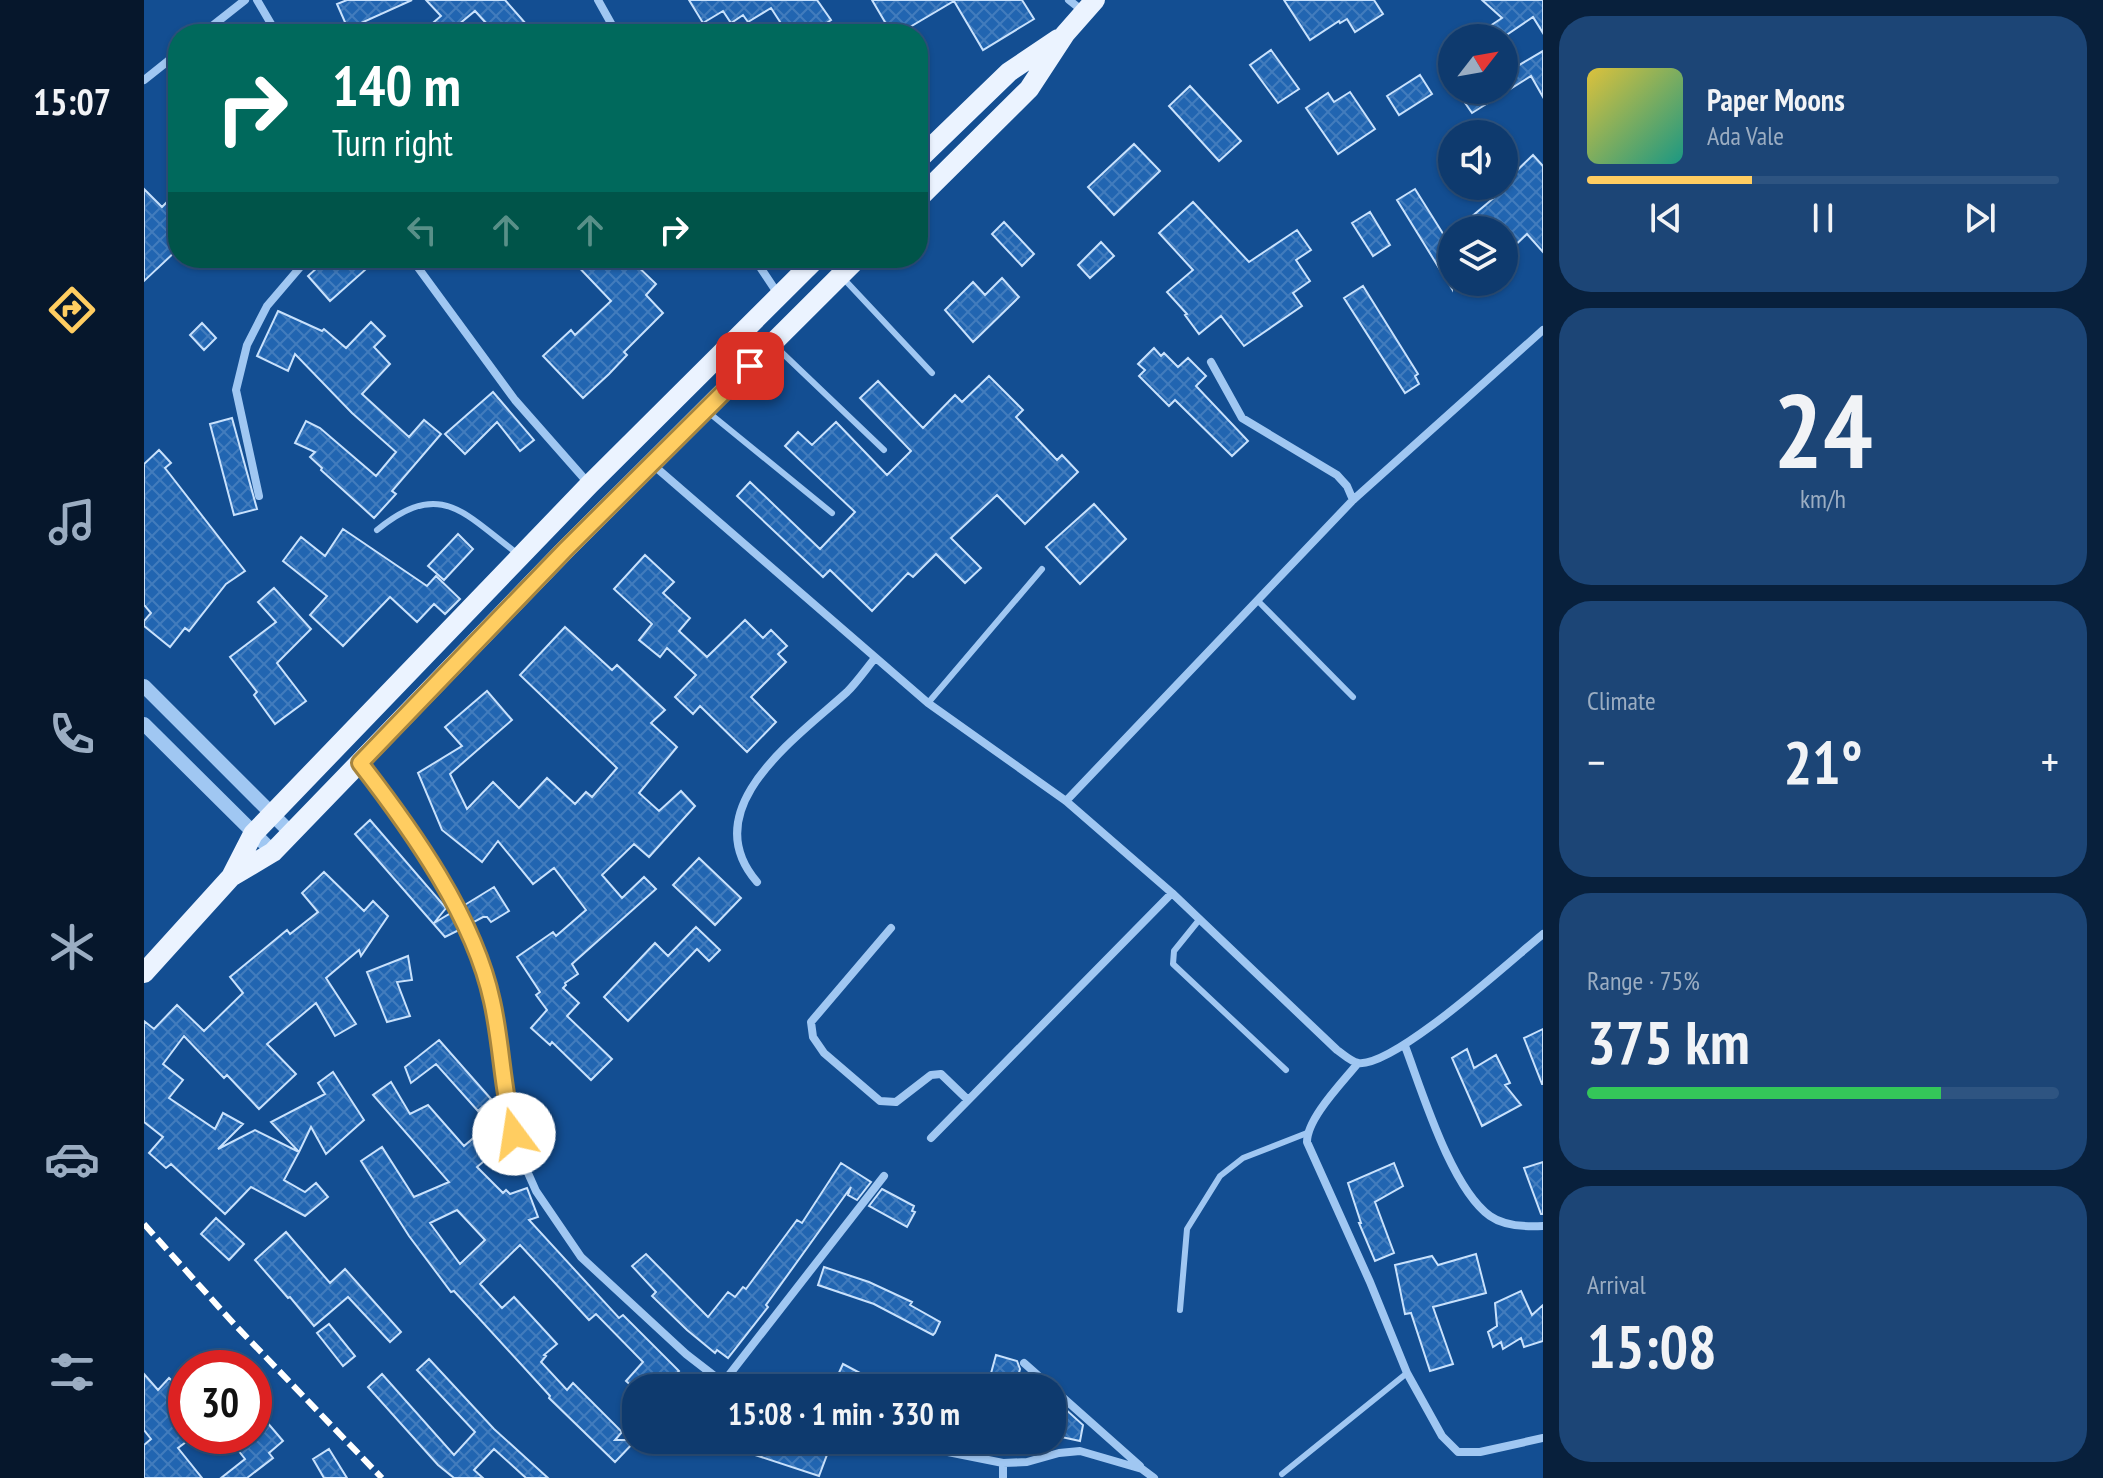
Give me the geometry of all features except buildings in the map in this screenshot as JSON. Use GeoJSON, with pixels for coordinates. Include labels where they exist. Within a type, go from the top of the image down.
{"type":"FeatureCollection","features":[{"type":"Feature","properties":{"kind":"main road"},"geometry":{"type":"LineString","coordinates":[[928,189],[1029,89],[1083,4]]}},
{"type":"Feature","properties":{"kind":"main road"},"geometry":{"type":"LineString","coordinates":[[928,150],[1009,72],[1065,34]]}},
{"type":"Feature","properties":{"kind":"main road"},"geometry":{"type":"LineString","coordinates":[[144,973],[231,877],[253,834],[590,484],[807,268]]}},
{"type":"Feature","properties":{"kind":"main road"},"geometry":{"type":"LineString","coordinates":[[231,877],[273,852],[292,834],[520,597],[848,268]]}},
{"type":"Feature","properties":{"kind":"main road"},"geometry":{"type":"LineString","coordinates":[[643,431],[658,457]]}},
{"type":"Feature","properties":{"kind":"main road"},"geometry":{"type":"LineString","coordinates":[[501,577],[520,597]]}},
{"type":"Feature","properties":{"kind":"street"},"geometry":{"type":"LineString","coordinates":[[215,24],[245,0]]}},
{"type":"Feature","properties":{"kind":"street"},"geometry":{"type":"LineString","coordinates":[[257,0],[271,24]]}},
{"type":"Feature","properties":{"kind":"street"},"geometry":{"type":"LineString","coordinates":[[598,0],[611,24]]}},
{"type":"Feature","properties":{"kind":"street"},"geometry":{"type":"LineString","coordinates":[[144,80],[168,61]]}},
{"type":"Feature","properties":{"kind":"street"},"geometry":{"type":"LineString","coordinates":[[259,496],[236,390],[247,345],[267,306],[299,268]]}},
{"type":"Feature","properties":{"kind":"street"},"geometry":{"type":"LineString","coordinates":[[418,268],[515,400],[590,484]]}},
{"type":"Feature","properties":{"kind":"street"},"geometry":{"type":"LineString","coordinates":[[761,268],[779,295]]}},
{"type":"Feature","properties":{"kind":"street"},"geometry":{"type":"LineString","coordinates":[[1066,801],[1353,500],[1543,330]]}},
{"type":"Feature","properties":{"kind":"street"},"geometry":{"type":"LineString","coordinates":[[1211,362],[1242,418],[1337,475],[1347,486],[1353,500]]}},
{"type":"Feature","properties":{"kind":"street"},"geometry":{"type":"LineString","coordinates":[[658,457],[875,658],[928,703],[1066,801],[1172,893],[1337,1050],[1358,1063],[1374,1061],[1405,1046],[1543,934]]}},
{"type":"Feature","properties":{"kind":"street"},"geometry":{"type":"LineString","coordinates":[[757,882],[740,855],[737,836],[743,810],[754,785],[765,766],[849,689],[875,658]]}},
{"type":"Feature","properties":{"kind":"street"},"geometry":{"type":"LineString","coordinates":[[144,686],[292,834]]}},
{"type":"Feature","properties":{"kind":"street"},"geometry":{"type":"LineString","coordinates":[[144,724],[273,852]]}},
{"type":"Feature","properties":{"kind":"street"},"geometry":{"type":"LineString","coordinates":[[360,763],[392,804],[457,909],[475,945],[492,1001],[506,1105],[524,1164],[536,1191],[581,1257],[711,1374]]}},
{"type":"Feature","properties":{"kind":"street"},"geometry":{"type":"LineString","coordinates":[[931,1138],[1172,893]]}},
{"type":"Feature","properties":{"kind":"street"},"geometry":{"type":"LineString","coordinates":[[891,928],[811,1022],[813,1037],[824,1053],[880,1101],[896,1102],[931,1075],[941,1074],[968,1100]]}},
{"type":"Feature","properties":{"kind":"street"},"geometry":{"type":"LineString","coordinates":[[1405,1046],[1445,1148],[1471,1196],[1492,1217],[1506,1224],[1543,1226]]}},
{"type":"Feature","properties":{"kind":"street"},"geometry":{"type":"LineString","coordinates":[[1358,1063],[1313,1120],[1307,1133],[1311,1155],[1370,1282],[1407,1373],[1442,1436],[1458,1452],[1480,1452],[1543,1438]]}},
{"type":"Feature","properties":{"kind":"street"},"geometry":{"type":"LineString","coordinates":[[735,1374],[884,1176]]}},
{"type":"Feature","properties":{"kind":"street"},"geometry":{"type":"LineString","coordinates":[[1024,1363],[1154,1478]]}},
{"type":"Feature","properties":{"kind":"street"},"geometry":{"type":"LineString","coordinates":[[958,1454],[1003,1463],[1027,1462],[1080,1451],[1142,1469]]}},
{"type":"Feature","properties":{"kind":"street"},"geometry":{"type":"LineString","coordinates":[[1003,1463],[1003,1478]]}},
{"type":"Feature","properties":{"kind":"lane"},"geometry":{"type":"LineString","coordinates":[[840,276],[932,373]]}},
{"type":"Feature","properties":{"kind":"lane"},"geometry":{"type":"LineString","coordinates":[[772,343],[884,450]]}},
{"type":"Feature","properties":{"kind":"lane"},"geometry":{"type":"LineString","coordinates":[[705,410],[832,513]]}},
{"type":"Feature","properties":{"kind":"lane"},"geometry":{"type":"LineString","coordinates":[[377,530],[394,516],[427,502],[456,507],[521,556]]}},
{"type":"Feature","properties":{"kind":"lane"},"geometry":{"type":"LineString","coordinates":[[928,703],[1042,569]]}},
{"type":"Feature","properties":{"kind":"lane"},"geometry":{"type":"LineString","coordinates":[[1259,602],[1353,697]]}},
{"type":"Feature","properties":{"kind":"lane"},"geometry":{"type":"LineString","coordinates":[[1199,920],[1174,951],[1173,964],[1286,1070]]}},
{"type":"Feature","properties":{"kind":"lane"},"geometry":{"type":"LineString","coordinates":[[1180,1310],[1187,1229],[1220,1176],[1243,1158],[1307,1133]]}},
{"type":"Feature","properties":{"kind":"lane"},"geometry":{"type":"LineString","coordinates":[[1282,1474],[1407,1373]]}},
{"type":"Feature","properties":{"kind":"railway"},"geometry":{"type":"LineString","coordinates":[[144,1224],[235,1325],[382,1478]]}},
{"type":"Feature","properties":{"kind":"route"},"geometry":{"type":"LineString","coordinates":[[514,1134],[506,1105],[492,1001],[475,945],[457,909],[392,804],[360,763],[566,549],[750,366]]}}]}
